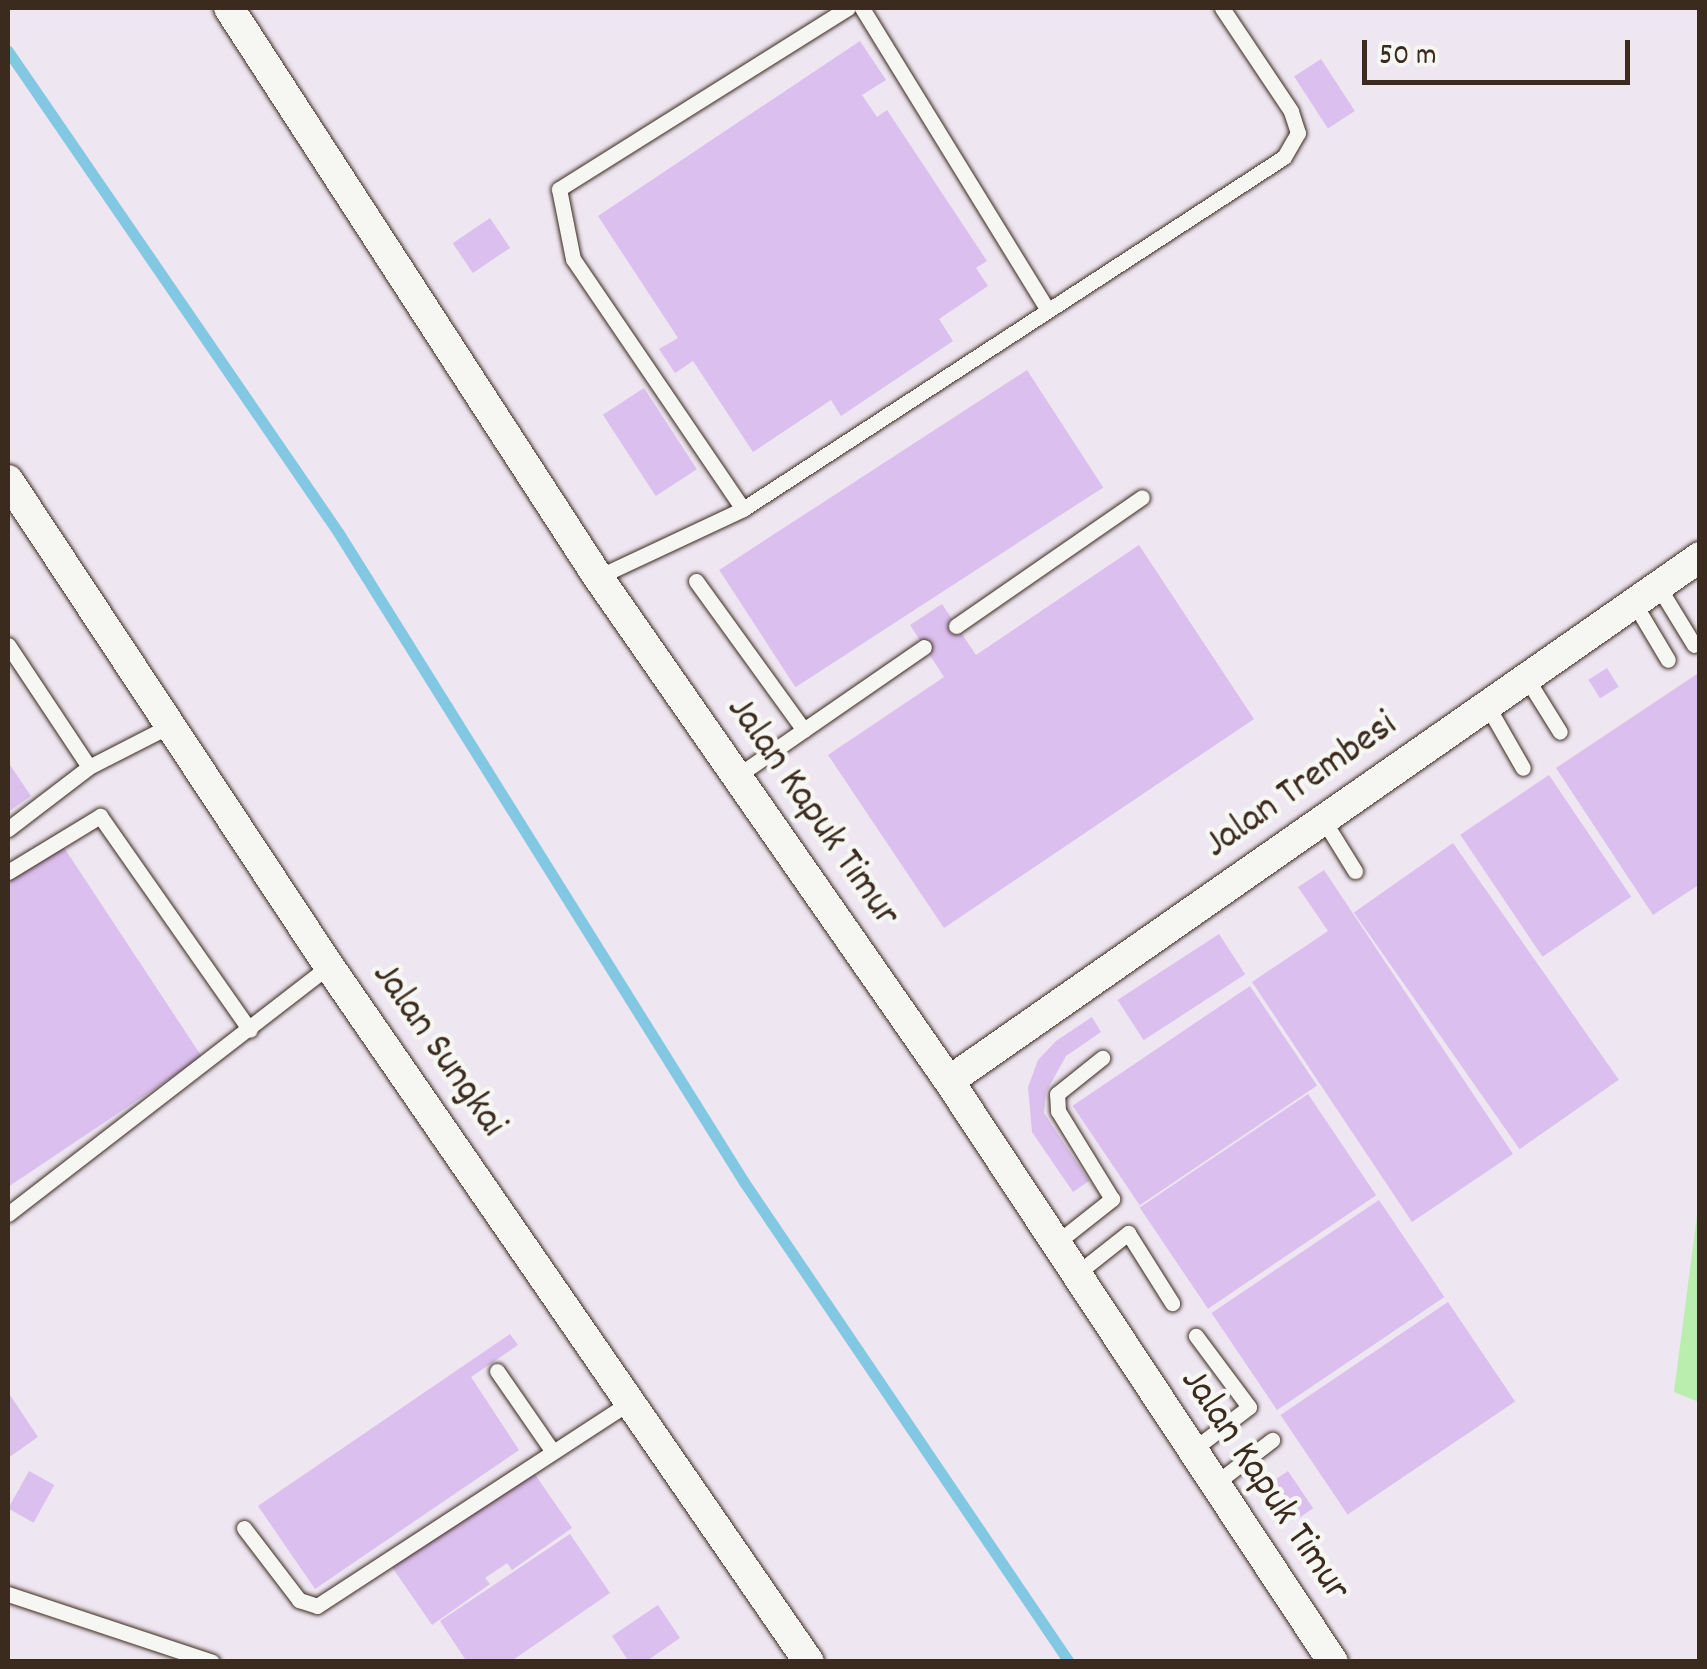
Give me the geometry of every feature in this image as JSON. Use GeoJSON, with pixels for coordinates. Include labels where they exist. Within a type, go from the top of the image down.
{"type":"FeatureCollection","features":[{"type":"Feature","properties":{"kind":"street","name":"Jalan Kapuk Timur"},"geometry":{"type":"LineString","coordinates":[[229,8],[598,577],[949,1081],[1212,1486],[1332,1662]]}},
{"type":"Feature","properties":{"kind":"street","name":"Jalan Sungkai"},"geometry":{"type":"LineString","coordinates":[[8,480],[173,724],[329,966],[808,1662]]}},
{"type":"Feature","properties":{"kind":"street","name":"Jalan Trembesi"},"geometry":{"type":"LineString","coordinates":[[949,1081],[1700,557]]}},
{"type":"Feature","properties":{"kind":"lane"},"geometry":{"type":"LineString","coordinates":[[742,509],[573,260],[559,188],[848,8]]}},
{"type":"Feature","properties":{"kind":"lane"},"geometry":{"type":"LineString","coordinates":[[862,8],[1046,307]]}},
{"type":"Feature","properties":{"kind":"lane"},"geometry":{"type":"LineString","coordinates":[[598,577],[742,509],[1046,307],[1284,157],[1298,133],[1291,111],[1222,8]]}},
{"type":"Feature","properties":{"kind":"lane"},"geometry":{"type":"LineString","coordinates":[[956,626],[1142,497]]}},
{"type":"Feature","properties":{"kind":"lane"},"geometry":{"type":"LineString","coordinates":[[696,581],[804,730]]}},
{"type":"Feature","properties":{"kind":"lane"},"geometry":{"type":"LineString","coordinates":[[1646,595],[1694,645]]}},
{"type":"Feature","properties":{"kind":"lane"},"geometry":{"type":"LineString","coordinates":[[1646,595],[1668,660]]}},
{"type":"Feature","properties":{"kind":"lane"},"geometry":{"type":"LineString","coordinates":[[8,645],[89,767]]}},
{"type":"Feature","properties":{"kind":"lane"},"geometry":{"type":"LineString","coordinates":[[737,776],[924,647]]}},
{"type":"Feature","properties":{"kind":"lane"},"geometry":{"type":"LineString","coordinates":[[1527,679],[1560,732]]}},
{"type":"Feature","properties":{"kind":"lane"},"geometry":{"type":"LineString","coordinates":[[1488,707],[1523,768]]}},
{"type":"Feature","properties":{"kind":"lane"},"geometry":{"type":"LineString","coordinates":[[8,829],[89,767],[173,724]]}},
{"type":"Feature","properties":{"kind":"lane"},"geometry":{"type":"LineString","coordinates":[[8,872],[100,816],[250,1030]]}},
{"type":"Feature","properties":{"kind":"lane"},"geometry":{"type":"LineString","coordinates":[[1324,821],[1355,870]]}},
{"type":"Feature","properties":{"kind":"lane"},"geometry":{"type":"LineString","coordinates":[[8,1214],[329,966]]}},
{"type":"Feature","properties":{"kind":"lane"},"geometry":{"type":"LineString","coordinates":[[1055,1244],[1112,1200],[1058,1111],[1057,1094],[1102,1058]]}},
{"type":"Feature","properties":{"kind":"lane"},"geometry":{"type":"LineString","coordinates":[[1075,1275],[1128,1233],[1172,1303]]}},
{"type":"Feature","properties":{"kind":"lane"},"geometry":{"type":"LineString","coordinates":[[1190,1452],[1249,1406],[1196,1336]]}},
{"type":"Feature","properties":{"kind":"lane"},"geometry":{"type":"LineString","coordinates":[[497,1371],[552,1452]]}},
{"type":"Feature","properties":{"kind":"lane"},"geometry":{"type":"LineString","coordinates":[[244,1528],[300,1600],[318,1606],[632,1401]]}},
{"type":"Feature","properties":{"kind":"lane"},"geometry":{"type":"LineString","coordinates":[[1212,1486],[1272,1440]]}},
{"type":"Feature","properties":{"kind":"lane"},"geometry":{"type":"LineString","coordinates":[[8,1594],[212,1662]]}},
{"type":"Feature","properties":{"kind":"shaded area"},"geometry":{"type":"Polygon","coordinates":[[[8,8],[1699,8],[1699,1661],[8,1661],[8,8]]]}},
{"type":"Feature","properties":{"kind":"green space"},"geometry":{"type":"Polygon","coordinates":[[[1699,1200],[1699,1402],[1674,1392],[1699,1200]]]}},
{"type":"Feature","properties":{"kind":"building"},"geometry":{"type":"Polygon","coordinates":[[[860,41],[886,80],[862,95],[877,117],[887,110],[987,261],[976,268],[988,286],[939,319],[953,341],[841,416],[831,400],[753,452],[693,361],[675,373],[659,349],[678,338],[598,216],[860,41]]]}},
{"type":"Feature","properties":{"kind":"building"},"geometry":{"type":"Polygon","coordinates":[[[1321,59],[1355,111],[1328,128],[1294,76],[1321,59]]]}},
{"type":"Feature","properties":{"kind":"building"},"geometry":{"type":"Polygon","coordinates":[[[490,218],[510,248],[473,273],[453,243],[490,218]]]}},
{"type":"Feature","properties":{"kind":"building"},"geometry":{"type":"Polygon","coordinates":[[[1027,370],[1103,487],[795,687],[719,570],[1027,370]]]}},
{"type":"Feature","properties":{"kind":"building"},"geometry":{"type":"Polygon","coordinates":[[[644,388],[697,469],[656,496],[603,415],[644,388]]]}},
{"type":"Feature","properties":{"kind":"building"},"geometry":{"type":"Polygon","coordinates":[[[1139,545],[1254,719],[944,928],[828,755],[944,677],[910,625],[942,604],[976,655],[1139,545]]]}},
{"type":"Feature","properties":{"kind":"building"},"geometry":{"type":"Polygon","coordinates":[[[1607,668],[1619,687],[1600,698],[1588,680],[1607,668]]]}},
{"type":"Feature","properties":{"kind":"building"},"geometry":{"type":"Polygon","coordinates":[[[1700,672],[1700,884],[1653,915],[1556,768],[1700,672]]]}},
{"type":"Feature","properties":{"kind":"building"},"geometry":{"type":"Polygon","coordinates":[[[8,762],[31,796],[8,812],[8,762]]]}},
{"type":"Feature","properties":{"kind":"building"},"geometry":{"type":"Polygon","coordinates":[[[1549,775],[1631,897],[1542,957],[1460,835],[1549,775]]]}},
{"type":"Feature","properties":{"kind":"building"},"geometry":{"type":"Polygon","coordinates":[[[61,843],[202,1057],[8,1187],[8,879],[61,843]]]}},
{"type":"Feature","properties":{"kind":"building"},"geometry":{"type":"Polygon","coordinates":[[[1453,843],[1619,1080],[1520,1149],[1354,912],[1453,843]]]}},
{"type":"Feature","properties":{"kind":"building"},"geometry":{"type":"Polygon","coordinates":[[[1324,870],[1513,1154],[1412,1222],[1252,982],[1328,931],[1298,887],[1324,870]]]}},
{"type":"Feature","properties":{"kind":"building"},"geometry":{"type":"Polygon","coordinates":[[[1219,934],[1245,974],[1144,1040],[1118,1000],[1219,934]]]}},
{"type":"Feature","properties":{"kind":"building"},"geometry":{"type":"Polygon","coordinates":[[[1250,986],[1317,1085],[1140,1205],[1073,1106],[1250,986]]]}},
{"type":"Feature","properties":{"kind":"building"},"geometry":{"type":"Polygon","coordinates":[[[1092,1017],[1101,1032],[1066,1056],[1046,1092],[1044,1113],[1089,1181],[1073,1192],[1032,1132],[1028,1087],[1038,1060],[1056,1041],[1092,1017]]]}},
{"type":"Feature","properties":{"kind":"building"},"geometry":{"type":"Polygon","coordinates":[[[1308,1094],[1376,1195],[1208,1309],[1140,1208],[1308,1094]]]}},
{"type":"Feature","properties":{"kind":"building"},"geometry":{"type":"Polygon","coordinates":[[[1379,1200],[1444,1297],[1277,1410],[1212,1313],[1379,1200]]]}},
{"type":"Feature","properties":{"kind":"building"},"geometry":{"type":"Polygon","coordinates":[[[1448,1302],[1515,1401],[1348,1514],[1281,1415],[1448,1302]]]}},
{"type":"Feature","properties":{"kind":"building"},"geometry":{"type":"Polygon","coordinates":[[[510,1334],[518,1345],[471,1377],[519,1450],[315,1589],[258,1506],[510,1334]]]}},
{"type":"Feature","properties":{"kind":"building"},"geometry":{"type":"Polygon","coordinates":[[[8,1392],[38,1437],[8,1458],[8,1392]]]}},
{"type":"Feature","properties":{"kind":"building"},"geometry":{"type":"Polygon","coordinates":[[[532,1470],[572,1528],[512,1570],[507,1563],[485,1578],[490,1584],[432,1625],[392,1567],[532,1470]]]}},
{"type":"Feature","properties":{"kind":"building"},"geometry":{"type":"Polygon","coordinates":[[[29,1471],[54,1485],[34,1523],[8,1509],[29,1471]]]}},
{"type":"Feature","properties":{"kind":"building"},"geometry":{"type":"Polygon","coordinates":[[[1288,1471],[1313,1508],[1299,1518],[1274,1481],[1288,1471]]]}},
{"type":"Feature","properties":{"kind":"building"},"geometry":{"type":"Polygon","coordinates":[[[570,1534],[610,1593],[510,1662],[467,1662],[440,1621],[570,1534]]]}},
{"type":"Feature","properties":{"kind":"building"},"geometry":{"type":"Polygon","coordinates":[[[658,1605],[680,1638],[645,1662],[629,1662],[612,1636],[658,1605]]]}},
{"type":"Feature","properties":{"kind":"waterway"},"geometry":{"type":"LineString","coordinates":[[8,51],[338,532],[744,1182],[1069,1662]]}}]}
